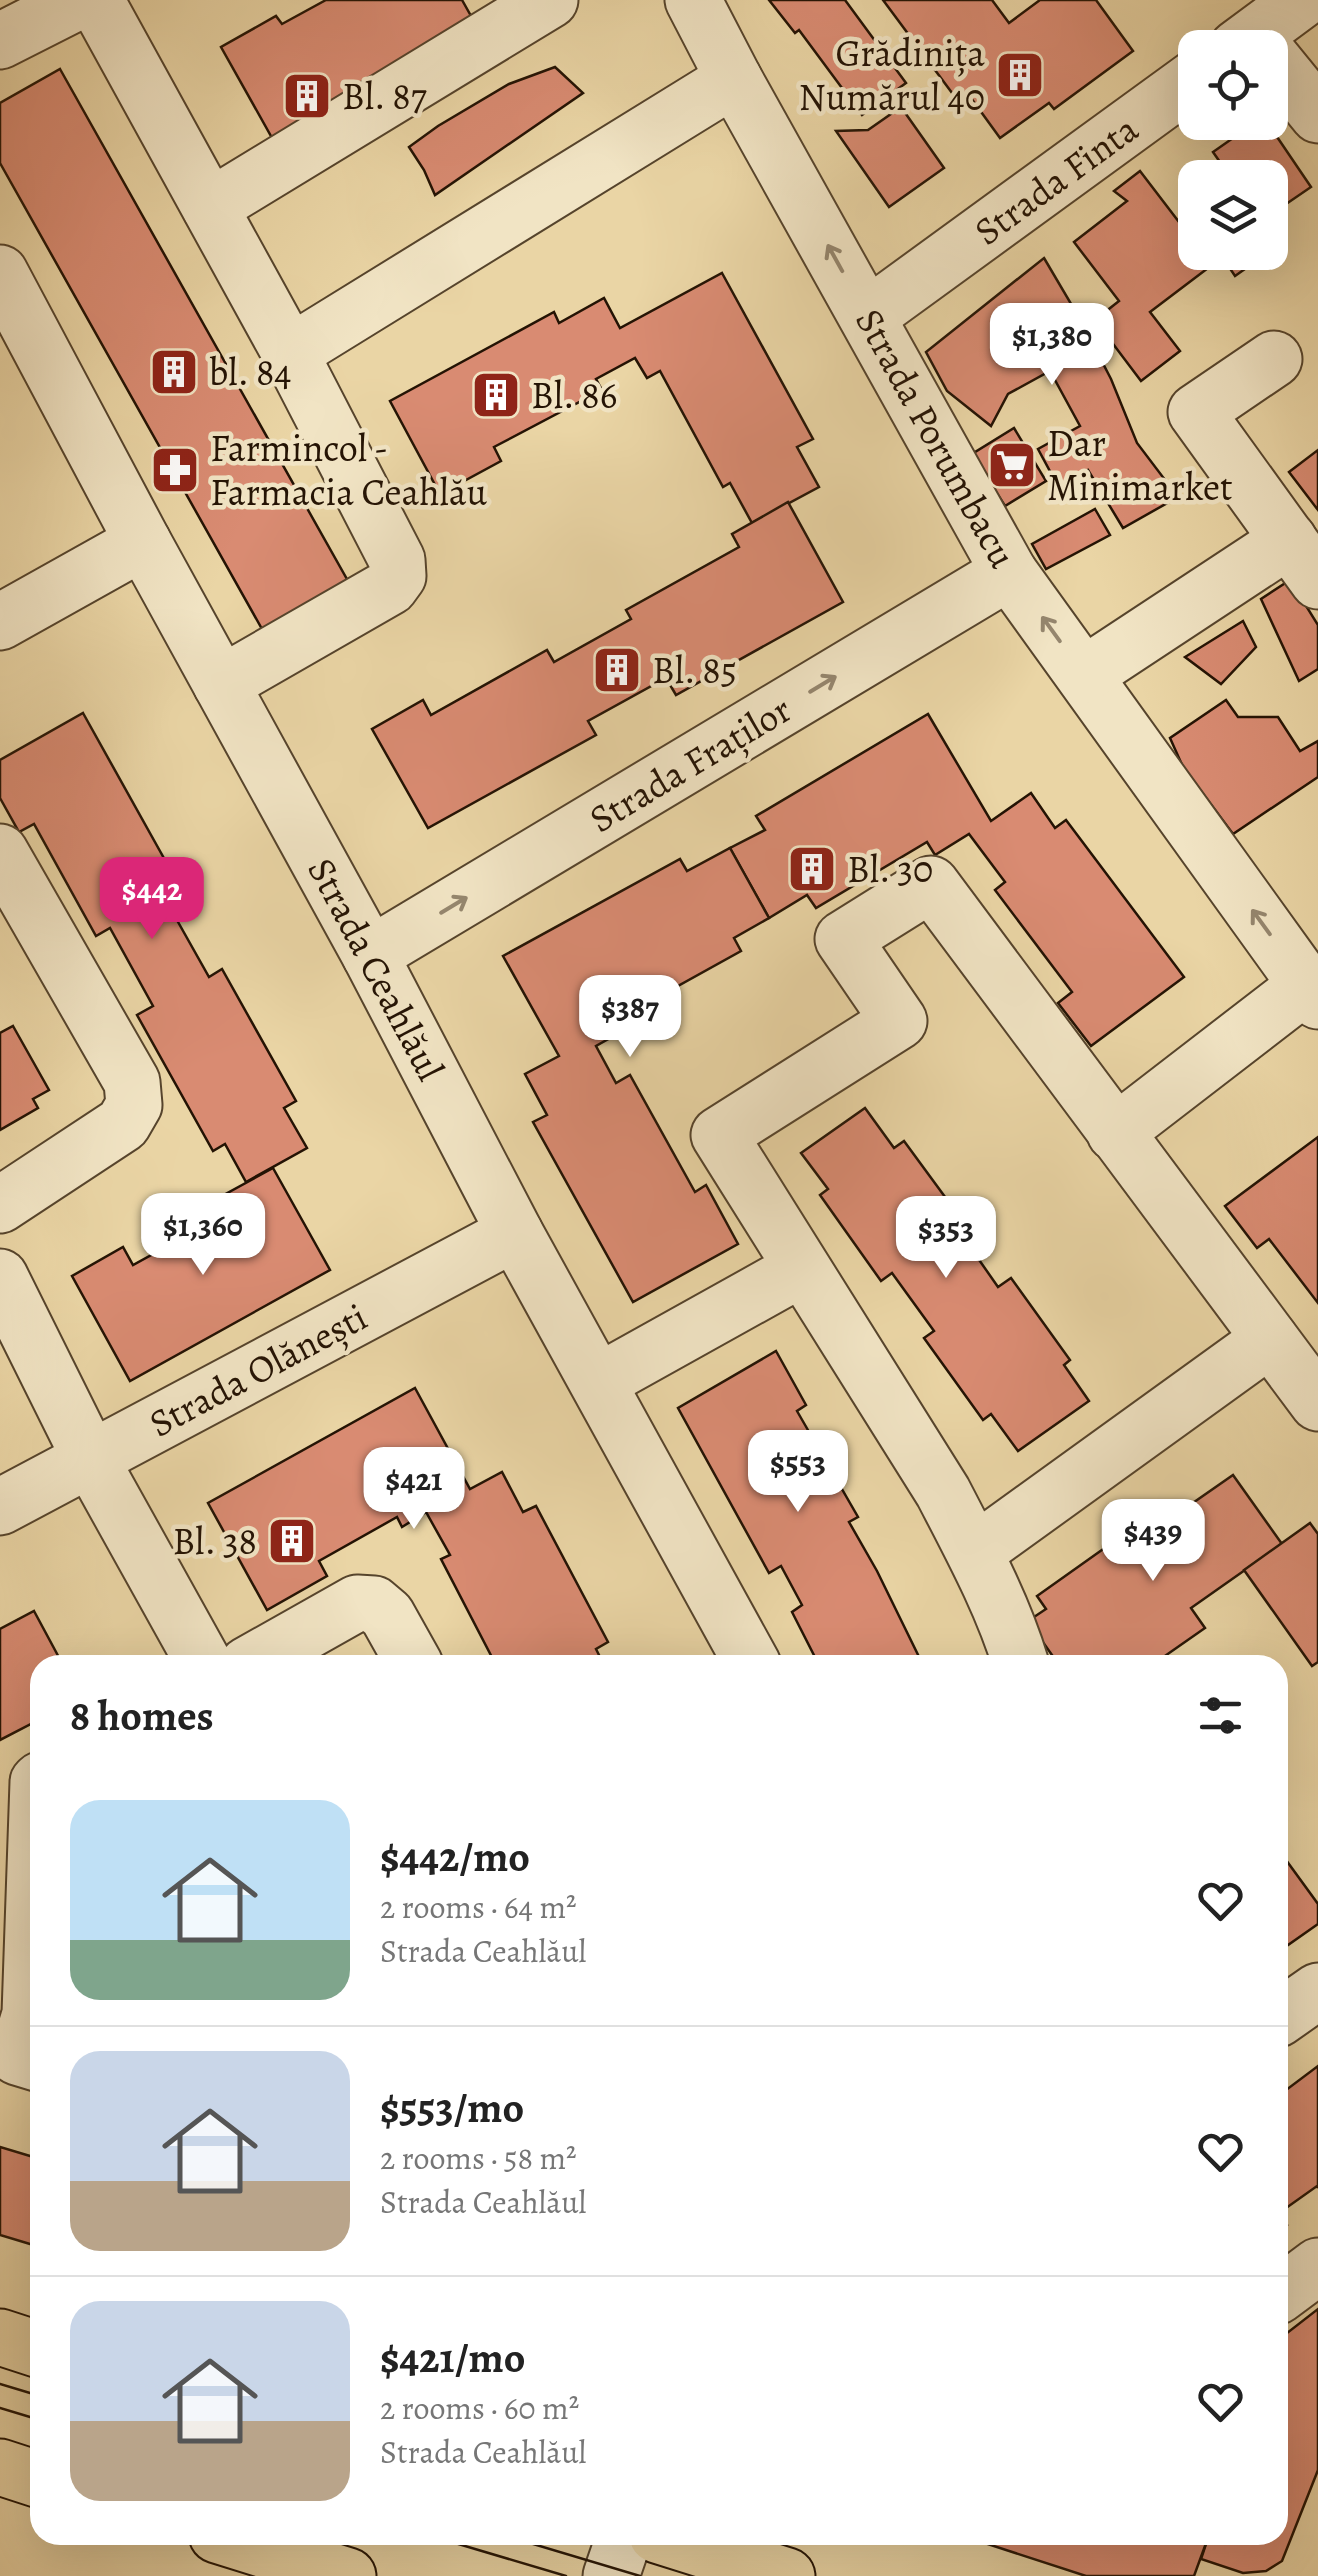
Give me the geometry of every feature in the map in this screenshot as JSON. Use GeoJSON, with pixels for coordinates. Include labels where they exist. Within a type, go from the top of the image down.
{"type":"FeatureCollection","features":[{"type":"Feature","properties":{"kind":"main road"},"geometry":{"type":"LineString","coordinates":[[0,2337],[30,2347]]}},
{"type":"Feature","properties":{"kind":"main road"},"geometry":{"type":"LineString","coordinates":[[0,2467],[30,2477]]}},
{"type":"Feature","properties":{"kind":"main road"},"geometry":{"type":"LineString","coordinates":[[249,2545],[348,2576]]}},
{"type":"Feature","properties":{"kind":"main road"},"geometry":{"type":"LineString","coordinates":[[689,2545],[787,2576]]}},
{"type":"Feature","properties":{"kind":"street"},"geometry":{"type":"LineString","coordinates":[[0,41],[78,1],[89,0],[100,6],[290,353],[397,560],[398,576],[390,587],[222,684]]}},
{"type":"Feature","properties":{"kind":"street"},"geometry":{"type":"LineString","coordinates":[[210,207],[550,0]]}},
{"type":"Feature","properties":{"kind":"street","name":"Strada Porumbacu"},"geometry":{"type":"LineString","coordinates":[[693,0],[1010,572],[1312,993]]}},
{"type":"Feature","properties":{"kind":"street"},"geometry":{"type":"LineString","coordinates":[[1272,30],[1302,0]]}},
{"type":"Feature","properties":{"kind":"street"},"geometry":{"type":"LineString","coordinates":[[290,353],[734,79]]}},
{"type":"Feature","properties":{"kind":"street"},"geometry":{"type":"LineString","coordinates":[[1288,82],[1318,115]]}},
{"type":"Feature","properties":{"kind":"street","name":"Strada Finta"},"geometry":{"type":"LineString","coordinates":[[868,316],[1178,90]]}},
{"type":"Feature","properties":{"kind":"street","name":"Strada Ceahlăul"},"geometry":{"type":"LineString","coordinates":[[0,274],[747,1655]]}},
{"type":"Feature","properties":{"kind":"street"},"geometry":{"type":"LineString","coordinates":[[1084,675],[1303,560],[1196,412],[1274,359]]}},
{"type":"Feature","properties":{"kind":"street"},"geometry":{"type":"LineString","coordinates":[[0,622],[142,542]]}},
{"type":"Feature","properties":{"kind":"street","name":"Strada Fraților"},"geometry":{"type":"LineString","coordinates":[[370,955],[1010,572]]}},
{"type":"Feature","properties":{"kind":"street"},"geometry":{"type":"LineString","coordinates":[[0,852],[132,1082],[134,1105],[123,1124],[0,1205]]}},
{"type":"Feature","properties":{"kind":"street"},"geometry":{"type":"LineString","coordinates":[[1018,1655],[975,1552],[943,1492],[719,1135],[899,1021],[843,939],[931,884],[1318,1403]]}},
{"type":"Feature","properties":{"kind":"street"},"geometry":{"type":"LineString","coordinates":[[1115,1133],[1312,993]]}},
{"type":"Feature","properties":{"kind":"street","name":"Strada Olănești"},"geometry":{"type":"LineString","coordinates":[[0,1507],[515,1232]]}},
{"type":"Feature","properties":{"kind":"street"},"geometry":{"type":"LineString","coordinates":[[598,1382],[801,1268]]}},
{"type":"Feature","properties":{"kind":"street"},"geometry":{"type":"LineString","coordinates":[[0,1277],[91,1460],[198,1655]]}},
{"type":"Feature","properties":{"kind":"street"},"geometry":{"type":"LineString","coordinates":[[975,1552],[1270,1338]]}},
{"type":"Feature","properties":{"kind":"street"},"geometry":{"type":"LineString","coordinates":[[264,1655],[357,1603],[374,1604],[387,1615],[409,1655]]}},
{"type":"Feature","properties":{"kind":"street"},"geometry":{"type":"LineString","coordinates":[[1288,2013],[1318,1991]]}},
{"type":"Feature","properties":{"kind":"street"},"geometry":{"type":"LineString","coordinates":[[30,2014],[16,2057],[30,2061]]}},
{"type":"Feature","properties":{"kind":"street"},"geometry":{"type":"LineString","coordinates":[[1288,2288],[1318,2266]]}},
{"type":"Feature","properties":{"kind":"street"},"geometry":{"type":"LineString","coordinates":[[612,2576],[621,2545]]}},
{"type":"Feature","properties":{"kind":"building","name":"Bl. 87"},"geometry":{"type":"Polygon","coordinates":[[[326,0],[462,0],[480,32],[276,145],[221,47],[276,16],[282,24],[326,0]]]}},
{"type":"Feature","properties":{"kind":"building"},"geometry":{"type":"Polygon","coordinates":[[[769,0],[845,0],[906,83],[862,115],[799,30],[795,33],[769,0]]]}},
{"type":"Feature","properties":{"kind":"building","name":"Grădinița Numărul 40"},"geometry":{"type":"Polygon","coordinates":[[[883,0],[992,0],[1009,23],[1040,0],[1096,0],[1133,51],[1054,109],[1049,103],[1000,138],[971,98],[961,105],[883,0]]]}},
{"type":"Feature","properties":{"kind":"building"},"geometry":{"type":"Polygon","coordinates":[[[555,67],[583,93],[435,195],[409,147],[509,84],[555,67]]]}},
{"type":"Feature","properties":{"kind":"building","name":"bl. 84"},"geometry":{"type":"Polygon","coordinates":[[[60,69],[348,581],[262,629],[0,163],[0,103],[60,69]]]}},
{"type":"Feature","properties":{"kind":"building"},"geometry":{"type":"Polygon","coordinates":[[[901,107],[944,168],[889,207],[836,131],[868,130],[901,107]]]}},
{"type":"Feature","properties":{"kind":"building"},"geometry":{"type":"Polygon","coordinates":[[[1230,140],[1279,140],[1311,187],[1288,203],[1288,160],[1219,160],[1213,152],[1230,140]]]}},
{"type":"Feature","properties":{"kind":"building"},"geometry":{"type":"Polygon","coordinates":[[[1140,171],[1178,221],[1178,270],[1205,270],[1150,312],[1180,351],[1141,381],[1095,320],[1119,301],[1074,242],[1127,201],[1114,191],[1140,171]]]}},
{"type":"Feature","properties":{"kind":"building"},"geometry":{"type":"Polygon","coordinates":[[[1044,258],[1111,379],[1137,443],[1178,497],[1123,528],[1088,470],[1058,486],[1038,449],[1080,426],[1050,371],[1008,394],[991,426],[947,391],[926,352],[1044,258]]]}},
{"type":"Feature","properties":{"kind":"building","name":"Bl. 86"},"geometry":{"type":"Polygon","coordinates":[[[722,273],[813,439],[797,447],[819,487],[752,523],[730,483],[723,487],[660,371],[647,378],[635,358],[596,379],[602,390],[494,447],[501,461],[440,494],[390,401],[554,312],[559,323],[604,298],[620,328],[722,273]]]}},
{"type":"Feature","properties":{"kind":"building"},"geometry":{"type":"Polygon","coordinates":[[[1014,428],[1046,481],[1005,506],[972,454],[1014,428]]]}},
{"type":"Feature","properties":{"kind":"building"},"geometry":{"type":"Polygon","coordinates":[[[1318,450],[1318,510],[1289,472],[1318,450]]]}},
{"type":"Feature","properties":{"kind":"building","name":"Bl. 85"},"geometry":{"type":"Polygon","coordinates":[[[788,502],[843,602],[676,695],[666,678],[588,721],[596,735],[428,828],[372,729],[423,700],[431,715],[547,650],[554,662],[631,619],[626,610],[739,547],[732,534],[788,502]]]}},
{"type":"Feature","properties":{"kind":"building"},"geometry":{"type":"Polygon","coordinates":[[[1095,509],[1110,535],[1046,569],[1032,544],[1095,509]]]}},
{"type":"Feature","properties":{"kind":"building"},"geometry":{"type":"Polygon","coordinates":[[[1290,580],[1318,625],[1318,669],[1299,681],[1261,599],[1290,580]]]}},
{"type":"Feature","properties":{"kind":"building"},"geometry":{"type":"Polygon","coordinates":[[[1243,621],[1256,647],[1221,684],[1185,657],[1243,621]]]}},
{"type":"Feature","properties":{"kind":"building"},"geometry":{"type":"Polygon","coordinates":[[[1226,700],[1238,717],[1278,717],[1300,751],[1318,741],[1318,777],[1233,834],[1183,767],[1170,738],[1226,700]]]}},
{"type":"Feature","properties":{"kind":"building"},"geometry":{"type":"Polygon","coordinates":[[[83,713],[180,887],[164,897],[209,977],[222,969],[296,1101],[284,1108],[307,1148],[246,1182],[225,1144],[213,1151],[137,1015],[153,1006],[110,928],[96,936],[34,824],[19,832],[0,798],[0,760],[83,713]]]}},
{"type":"Feature","properties":{"kind":"building","name":"Bl. 30"},"geometry":{"type":"Polygon","coordinates":[[[928,714],[991,821],[1031,793],[1055,828],[1066,820],[1184,977],[1091,1046],[1058,1003],[1072,992],[995,890],[1005,882],[969,834],[935,855],[927,842],[816,908],[807,895],[769,918],[730,848],[765,830],[756,816],[928,714]]]}},
{"type":"Feature","properties":{"kind":"building"},"geometry":{"type":"Polygon","coordinates":[[[730,848],[769,918],[734,938],[741,951],[613,1022],[619,1033],[596,1046],[616,1083],[630,1075],[695,1192],[706,1185],[738,1244],[633,1302],[533,1122],[547,1115],[525,1074],[559,1056],[503,956],[680,859],[687,871],[730,848]]]}},
{"type":"Feature","properties":{"kind":"building"},"geometry":{"type":"Polygon","coordinates":[[[13,1026],[49,1090],[33,1099],[38,1108],[0,1130],[0,1033],[13,1026]]]}},
{"type":"Feature","properties":{"kind":"building"},"geometry":{"type":"Polygon","coordinates":[[[865,1108],[894,1148],[904,1141],[959,1216],[952,1221],[998,1287],[1011,1278],[1070,1360],[1064,1365],[1089,1401],[1018,1451],[991,1414],[983,1420],[924,1338],[934,1331],[892,1273],[881,1281],[820,1195],[828,1189],[801,1153],[865,1108]]]}},
{"type":"Feature","properties":{"kind":"building"},"geometry":{"type":"Polygon","coordinates":[[[1318,1137],[1318,1303],[1269,1239],[1257,1248],[1225,1206],[1318,1137]]]}},
{"type":"Feature","properties":{"kind":"building"},"geometry":{"type":"Polygon","coordinates":[[[273,1168],[330,1270],[130,1381],[72,1276],[123,1247],[133,1265],[231,1211],[222,1196],[273,1168]]]}},
{"type":"Feature","properties":{"kind":"building"},"geometry":{"type":"Polygon","coordinates":[[[776,1351],[806,1405],[797,1411],[858,1517],[849,1522],[918,1655],[814,1655],[792,1612],[802,1605],[781,1566],[769,1573],[678,1408],[776,1351]]]}},
{"type":"Feature","properties":{"kind":"building","name":"Bl. 38"},"geometry":{"type":"Polygon","coordinates":[[[415,1388],[470,1489],[502,1472],[523,1512],[536,1506],[608,1642],[596,1649],[599,1655],[491,1655],[441,1559],[450,1555],[426,1512],[402,1527],[397,1517],[319,1561],[327,1576],[267,1610],[208,1503],[415,1388]]]}},
{"type":"Feature","properties":{"kind":"building"},"geometry":{"type":"Polygon","coordinates":[[[1233,1475],[1282,1544],[1191,1608],[1205,1628],[1166,1655],[1052,1655],[1028,1621],[1046,1609],[1037,1596],[1123,1535],[1131,1546],[1233,1475]]]}},
{"type":"Feature","properties":{"kind":"building"},"geometry":{"type":"Polygon","coordinates":[[[1310,1523],[1318,1534],[1318,1662],[1312,1666],[1244,1570],[1310,1523]]]}},
{"type":"Feature","properties":{"kind":"building"},"geometry":{"type":"Polygon","coordinates":[[[34,1611],[58,1655],[30,1655],[30,1725],[0,1740],[0,1629],[34,1611]]]}},
{"type":"Feature","properties":{"kind":"building"},"geometry":{"type":"Polygon","coordinates":[[[1288,1863],[1318,1904],[1318,1924],[1288,1945],[1288,1863]]]}},
{"type":"Feature","properties":{"kind":"building"},"geometry":{"type":"Polygon","coordinates":[[[1318,2066],[1318,2188],[1288,2207],[1288,2088],[1318,2066]]]}},
{"type":"Feature","properties":{"kind":"building"},"geometry":{"type":"Polygon","coordinates":[[[0,2147],[30,2156],[30,2244],[0,2235],[0,2147]]]}},
{"type":"Feature","properties":{"kind":"building"},"geometry":{"type":"Polygon","coordinates":[[[1318,2309],[1318,2470],[1282,2561],[1266,2571],[1243,2573],[1201,2559],[1206,2545],[1288,2545],[1288,2332],[1318,2309]]]}},
{"type":"Feature","properties":{"kind":"building"},"geometry":{"type":"Polygon","coordinates":[[[991,2545],[1205,2545],[1194,2576],[1086,2576],[991,2545]]]}},
{"type":"Feature","properties":{"kind":"tram line"},"geometry":{"type":"LineString","coordinates":[[0,2384],[30,2393]]}},
{"type":"Feature","properties":{"kind":"tram line"},"geometry":{"type":"LineString","coordinates":[[0,2408],[30,2417]]}},
{"type":"Feature","properties":{"kind":"tram line"},"geometry":{"type":"LineString","coordinates":[[462,2545],[566,2576]]}},
{"type":"Feature","properties":{"kind":"tram line"},"geometry":{"type":"LineString","coordinates":[[536,2545],[640,2576]]}},
{"type":"Feature","properties":{"kind":"place","name":"Grădinița Numărul 40"},"geometry":{"type":"Point","coordinates":[1020,75]}},
{"type":"Feature","properties":{"kind":"place","name":"Bl. 87"},"geometry":{"type":"Point","coordinates":[307,96]}},
{"type":"Feature","properties":{"kind":"place","name":"bl. 84"},"geometry":{"type":"Point","coordinates":[174,372]}},
{"type":"Feature","properties":{"kind":"place","name":"Bl. 86"},"geometry":{"type":"Point","coordinates":[496,395]}},
{"type":"Feature","properties":{"kind":"place","name":"Dar Minimarket"},"geometry":{"type":"Point","coordinates":[1012,465]}},
{"type":"Feature","properties":{"kind":"place","name":"Farmincol - Farmacia Ceahlău"},"geometry":{"type":"Point","coordinates":[175,470]}},
{"type":"Feature","properties":{"kind":"place","name":"Bl. 85"},"geometry":{"type":"Point","coordinates":[617,670]}},
{"type":"Feature","properties":{"kind":"place","name":"Bl. 30"},"geometry":{"type":"Point","coordinates":[812,869]}},
{"type":"Feature","properties":{"kind":"place","name":"Bl. 38"},"geometry":{"type":"Point","coordinates":[292,1541]}}]}
